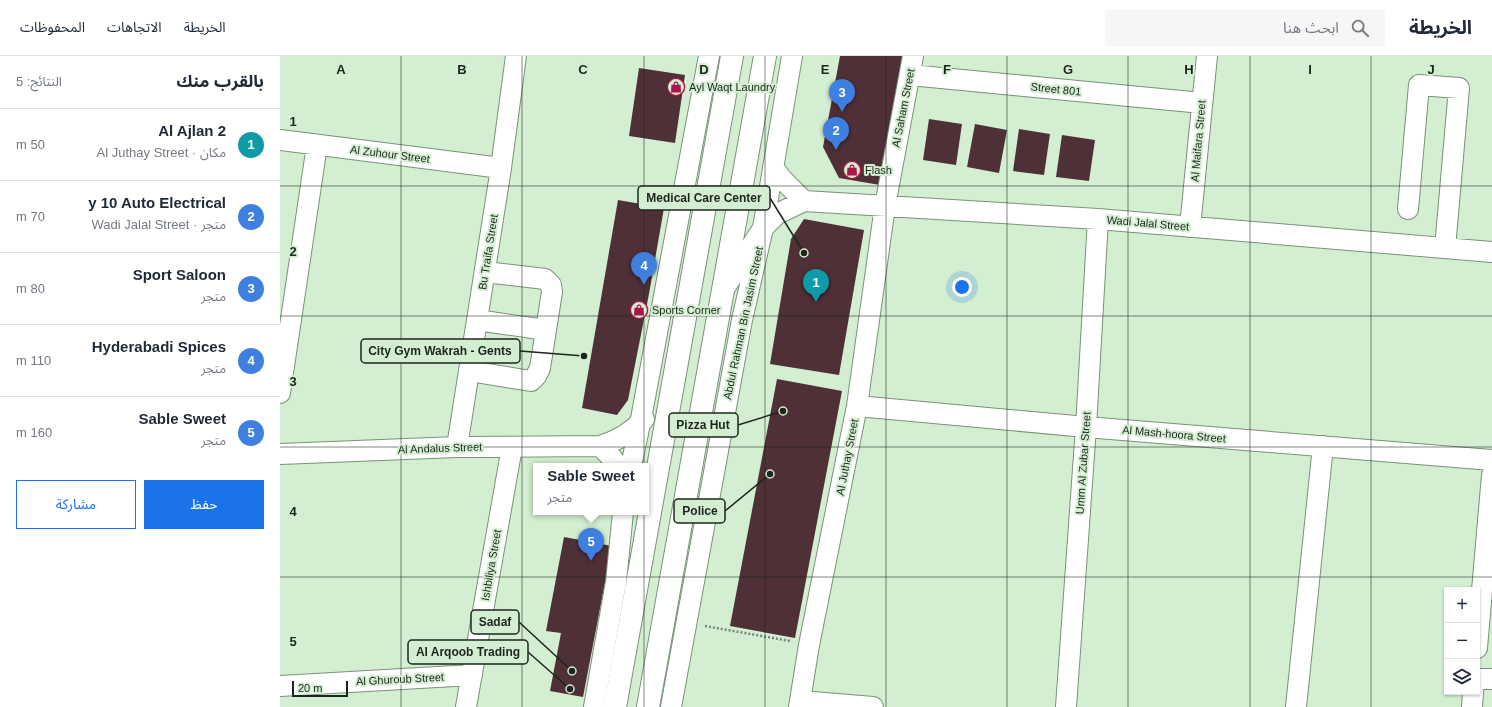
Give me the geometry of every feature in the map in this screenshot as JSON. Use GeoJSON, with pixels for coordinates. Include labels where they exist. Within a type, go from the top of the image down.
{"type":"FeatureCollection","features":[{"type":"Feature","properties":{"kind":"main road"},"geometry":{"type":"LineString","coordinates":[[615,707],[732,56]]}},
{"type":"Feature","properties":{"kind":"main road","name":"Abdul Rahman Bin Jasim Street"},"geometry":{"type":"LineString","coordinates":[[648,707],[765,56]]}},
{"type":"Feature","properties":{"kind":"street","name":"Bu Traifa Street"},"geometry":{"type":"LineString","coordinates":[[457,447],[501,168],[516,56]]}},
{"type":"Feature","properties":{"kind":"street"},"geometry":{"type":"LineString","coordinates":[[632,463],[709,56]]}},
{"type":"Feature","properties":{"kind":"street","name":"Abdul Rahman Bin Jasim Street"},"geometry":{"type":"LineString","coordinates":[[671,707],[742,320],[762,228],[792,56]]}},
{"type":"Feature","properties":{"kind":"street","name":"Al Maifara Street"},"geometry":{"type":"LineString","coordinates":[[1190,227],[1207,56]]}},
{"type":"Feature","properties":{"kind":"street","name":"Street 801"},"geometry":{"type":"LineString","coordinates":[[911,65],[1202,103]]}},
{"type":"Feature","properties":{"kind":"street","name":"Al Saham Street"},"geometry":{"type":"LineString","coordinates":[[885,206],[911,65]]}},
{"type":"Feature","properties":{"kind":"street"},"geometry":{"type":"LineString","coordinates":[[1408,209],[1419,85],[1459,88],[1445,248]]}},
{"type":"Feature","properties":{"kind":"street","name":"Al Zuhour Street"},"geometry":{"type":"LineString","coordinates":[[280,140],[501,168]]}},
{"type":"Feature","properties":{"kind":"street"},"geometry":{"type":"LineString","coordinates":[[280,393],[317,145]]}},
{"type":"Feature","properties":{"kind":"street"},"geometry":{"type":"LineString","coordinates":[[773,167],[782,180],[804,201]]}},
{"type":"Feature","properties":{"kind":"street","name":"Wadi Jalal Street"},"geometry":{"type":"LineString","coordinates":[[723,291],[762,228],[777,214],[804,201],[1098,219],[1492,252]]}},
{"type":"Feature","properties":{"kind":"street","name":"Al Juthay Street"},"geometry":{"type":"LineString","coordinates":[[800,704],[810,645],[857,406],[885,206]]}},
{"type":"Feature","properties":{"kind":"street","name":"Umm Al Zubar Street"},"geometry":{"type":"LineString","coordinates":[[1066,707],[1086,427],[1098,219]]}},
{"type":"Feature","properties":{"kind":"street"},"geometry":{"type":"LineString","coordinates":[[469,371],[531,381],[536,376],[540,368],[552,292],[551,285],[545,280],[485,272]]}},
{"type":"Feature","properties":{"kind":"street"},"geometry":{"type":"LineString","coordinates":[[477,320],[546,330]]}},
{"type":"Feature","properties":{"kind":"street","name":"Al Andalus Street"},"geometry":{"type":"LineString","coordinates":[[280,454],[457,447],[600,446],[612,442],[640,424],[672,388]]}},
{"type":"Feature","properties":{"kind":"street","name":"Al Mash-hoora Street"},"geometry":{"type":"LineString","coordinates":[[857,406],[1086,427],[1492,460]]}},
{"type":"Feature","properties":{"kind":"street"},"geometry":{"type":"LineString","coordinates":[[600,446],[613,459],[615,463]]}},
{"type":"Feature","properties":{"kind":"street"},"geometry":{"type":"LineString","coordinates":[[1296,707],[1323,446]]}},
{"type":"Feature","properties":{"kind":"street","name":"Ishbiliya Street"},"geometry":{"type":"LineString","coordinates":[[466,707],[512,447]]}},
{"type":"Feature","properties":{"kind":"street"},"geometry":{"type":"LineString","coordinates":[[1479,623],[1492,475]]}},
{"type":"Feature","properties":{"kind":"street"},"geometry":{"type":"LineString","coordinates":[[594,707],[616,582],[623,515]]}},
{"type":"Feature","properties":{"kind":"street","name":"Al Ghuroub Street"},"geometry":{"type":"LineString","coordinates":[[280,686],[472,675]]}},
{"type":"Feature","properties":{"kind":"street"},"geometry":{"type":"LineString","coordinates":[[1480,679],[1492,679]]}},
{"type":"Feature","properties":{"kind":"street"},"geometry":{"type":"LineString","coordinates":[[1472,707],[1473,695]]}},
{"type":"Feature","properties":{"kind":"street"},"geometry":{"type":"LineString","coordinates":[[800,704],[873,707]]}},
{"type":"Feature","properties":{"kind":"path"},"geometry":{"type":"LineString","coordinates":[[686,623],[810,645]]}},
{"type":"Feature","properties":{"kind":"building"},"geometry":{"type":"Polygon","coordinates":[[[840,56],[904,56],[880,185],[839,178],[823,147],[840,56]]]}},
{"type":"Feature","properties":{"kind":"building"},"geometry":{"type":"Polygon","coordinates":[[[639,68],[685,75],[675,143],[629,136],[639,68]]]}},
{"type":"Feature","properties":{"kind":"building"},"geometry":{"type":"Polygon","coordinates":[[[929,119],[962,124],[956,165],[923,160],[929,119]]]}},
{"type":"Feature","properties":{"kind":"building"},"geometry":{"type":"Polygon","coordinates":[[[975,124],[1007,130],[999,173],[967,167],[975,124]]]}},
{"type":"Feature","properties":{"kind":"building"},"geometry":{"type":"Polygon","coordinates":[[[1019,129],[1050,134],[1044,175],[1013,171],[1019,129]]]}},
{"type":"Feature","properties":{"kind":"building"},"geometry":{"type":"Polygon","coordinates":[[[1062,135],[1095,140],[1089,181],[1056,177],[1062,135]]]}},
{"type":"Feature","properties":{"kind":"building"},"geometry":{"type":"Polygon","coordinates":[[[618,200],[664,208],[628,400],[617,415],[582,408],[618,200]]]}},
{"type":"Feature","properties":{"kind":"building"},"geometry":{"type":"Polygon","coordinates":[[[804,219],[864,230],[839,375],[770,364],[791,239],[804,219]]]}},
{"type":"Feature","properties":{"kind":"building"},"geometry":{"type":"Polygon","coordinates":[[[777,379],[842,391],[795,638],[730,626],[777,379]]]}},
{"type":"Feature","properties":{"kind":"building"},"geometry":{"type":"Polygon","coordinates":[[[564,537],[612,546],[583,697],[550,691],[561,633],[546,631],[564,537]]]}},
{"type":"Feature","properties":{"kind":"place","name":"Ayl Waqt Laundry"},"geometry":{"type":"Point","coordinates":[676,87]}},
{"type":"Feature","properties":{"kind":"place","name":"Sport Saloon"},"geometry":{"type":"Point","coordinates":[842,112]}},
{"type":"Feature","properties":{"kind":"place","name":"y 10 Auto Electrical"},"geometry":{"type":"Point","coordinates":[836,150]}},
{"type":"Feature","properties":{"kind":"place","name":"Flash"},"geometry":{"type":"Point","coordinates":[852,170]}},
{"type":"Feature","properties":{"kind":"place","name":"Medical Care Center"},"geometry":{"type":"Point","coordinates":[804,253]}},
{"type":"Feature","properties":{"kind":"place","name":"Hyderabadi Spices"},"geometry":{"type":"Point","coordinates":[644,285]}},
{"type":"Feature","properties":{"kind":"place","name":"Al Ajlan 2"},"geometry":{"type":"Point","coordinates":[816,302]}},
{"type":"Feature","properties":{"kind":"place","name":"Sports Corner"},"geometry":{"type":"Point","coordinates":[639,310]}},
{"type":"Feature","properties":{"kind":"place","name":"City Gym Wakrah - Gents"},"geometry":{"type":"Point","coordinates":[584,356]}},
{"type":"Feature","properties":{"kind":"place","name":"Pizza Hut"},"geometry":{"type":"Point","coordinates":[783,411]}},
{"type":"Feature","properties":{"kind":"place","name":"Police"},"geometry":{"type":"Point","coordinates":[770,474]}},
{"type":"Feature","properties":{"kind":"place","name":"Sable Sweet"},"geometry":{"type":"Point","coordinates":[591,561]}},
{"type":"Feature","properties":{"kind":"place","name":"Sadaf"},"geometry":{"type":"Point","coordinates":[572,671]}},
{"type":"Feature","properties":{"kind":"place","name":"Al Arqoob Trading"},"geometry":{"type":"Point","coordinates":[570,689]}}]}
